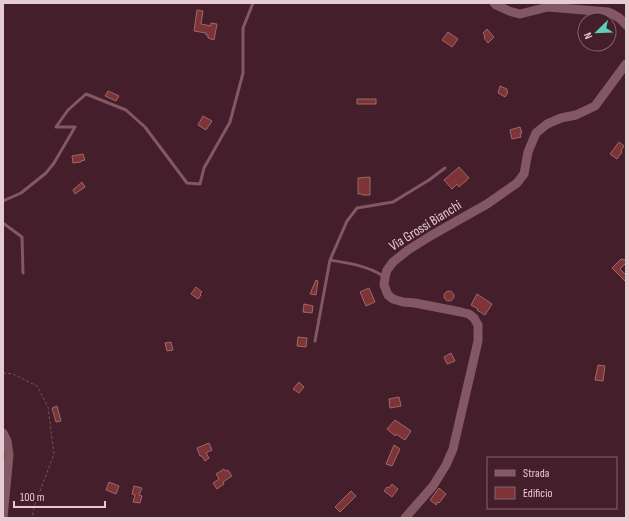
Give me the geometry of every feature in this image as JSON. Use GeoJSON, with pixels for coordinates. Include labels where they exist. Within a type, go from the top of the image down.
{"type":"FeatureCollection","features":[{"type":"Feature","properties":{"kind":"main road"},"geometry":{"type":"LineString","coordinates":[[494,3],[496,6],[520,14],[548,7],[608,12],[621,18],[626,25]]}},
{"type":"Feature","properties":{"kind":"main road","name":"Via Grossi Bianchi"},"geometry":{"type":"LineString","coordinates":[[385,277],[387,270],[393,262],[408,250],[486,204],[517,183],[524,174],[528,152],[536,133],[547,124],[561,118],[576,115],[594,106],[626,64]]}},
{"type":"Feature","properties":{"kind":"main road"},"geometry":{"type":"LineString","coordinates":[[385,277],[384,285],[388,295],[393,299],[469,314],[474,318],[478,325],[478,341],[453,449],[446,465],[433,486],[405,518]]}},
{"type":"Feature","properties":{"kind":"main road"},"geometry":{"type":"LineString","coordinates":[[3,433],[7,441],[9,455],[4,518]]}},
{"type":"Feature","properties":{"kind":"lane"},"geometry":{"type":"LineString","coordinates":[[3,201],[21,193],[46,173],[54,163],[75,127],[56,127],[68,110],[86,94],[126,110],[145,127],[187,183],[200,184],[204,168],[230,122],[244,73],[243,28],[253,3]]}},
{"type":"Feature","properties":{"kind":"lane"},"geometry":{"type":"LineString","coordinates":[[315,341],[330,260],[347,221],[357,208],[393,202],[429,180],[445,168]]}},
{"type":"Feature","properties":{"kind":"lane"},"geometry":{"type":"LineString","coordinates":[[3,223],[22,237],[23,273]]}},
{"type":"Feature","properties":{"kind":"lane"},"geometry":{"type":"LineString","coordinates":[[330,260],[356,265],[385,277]]}},
{"type":"Feature","properties":{"kind":"path"},"geometry":{"type":"LineString","coordinates":[[3,373],[13,374],[37,386],[48,407],[54,454],[34,507],[32,518]]}},
{"type":"Feature","properties":{"kind":"building"},"geometry":{"type":"Polygon","coordinates":[[[197,10],[203,11],[201,24],[211,26],[211,23],[217,24],[214,40],[208,38],[206,33],[194,31],[197,10]]]}},
{"type":"Feature","properties":{"kind":"building"},"geometry":{"type":"Polygon","coordinates":[[[487,29],[494,37],[488,43],[484,38],[485,36],[483,33],[487,29]]]}},
{"type":"Feature","properties":{"kind":"building"},"geometry":{"type":"Polygon","coordinates":[[[448,32],[458,39],[452,47],[442,40],[448,32]]]}},
{"type":"Feature","properties":{"kind":"building"},"geometry":{"type":"Polygon","coordinates":[[[500,86],[507,89],[508,92],[505,97],[498,93],[500,86]]]}},
{"type":"Feature","properties":{"kind":"building"},"geometry":{"type":"Polygon","coordinates":[[[108,91],[119,96],[116,101],[105,96],[108,91]]]}},
{"type":"Feature","properties":{"kind":"building"},"geometry":{"type":"Polygon","coordinates":[[[357,99],[376,99],[376,104],[357,104],[357,99]]]}},
{"type":"Feature","properties":{"kind":"building"},"geometry":{"type":"Polygon","coordinates":[[[203,116],[212,121],[206,130],[198,125],[203,116]]]}},
{"type":"Feature","properties":{"kind":"building"},"geometry":{"type":"Polygon","coordinates":[[[520,127],[522,133],[520,133],[521,137],[512,139],[510,130],[520,127]]]}},
{"type":"Feature","properties":{"kind":"building"},"geometry":{"type":"Polygon","coordinates":[[[619,142],[624,146],[617,159],[610,154],[619,142]]]}},
{"type":"Feature","properties":{"kind":"building"},"geometry":{"type":"Polygon","coordinates":[[[83,154],[85,160],[73,163],[72,156],[83,154]]]}},
{"type":"Feature","properties":{"kind":"building"},"geometry":{"type":"Polygon","coordinates":[[[459,167],[469,178],[459,187],[457,184],[452,189],[444,180],[459,167]]]}},
{"type":"Feature","properties":{"kind":"building"},"geometry":{"type":"Polygon","coordinates":[[[370,177],[370,195],[358,194],[358,178],[370,177]]]}},
{"type":"Feature","properties":{"kind":"building"},"geometry":{"type":"Polygon","coordinates":[[[82,182],[85,187],[75,194],[73,190],[82,182]]]}},
{"type":"Feature","properties":{"kind":"building"},"geometry":{"type":"Polygon","coordinates":[[[621,259],[626,260],[626,263],[620,269],[626,275],[626,282],[612,268],[621,259]]]}},
{"type":"Feature","properties":{"kind":"building"},"geometry":{"type":"Polygon","coordinates":[[[316,280],[318,281],[316,295],[310,294],[316,280]]]}},
{"type":"Feature","properties":{"kind":"building"},"geometry":{"type":"Polygon","coordinates":[[[196,287],[202,292],[198,299],[191,294],[196,287]]]}},
{"type":"Feature","properties":{"kind":"building"},"geometry":{"type":"Polygon","coordinates":[[[369,288],[375,302],[366,306],[360,292],[369,288]]]}},
{"type":"Feature","properties":{"kind":"building"},"geometry":{"type":"Polygon","coordinates":[[[447,291],[451,291],[453,292],[453,300],[447,301],[444,298],[444,294],[447,291]]]}},
{"type":"Feature","properties":{"kind":"building"},"geometry":{"type":"Polygon","coordinates":[[[477,294],[492,304],[485,315],[471,305],[477,294]]]}},
{"type":"Feature","properties":{"kind":"building"},"geometry":{"type":"Polygon","coordinates":[[[304,304],[313,306],[312,313],[303,312],[304,304]]]}},
{"type":"Feature","properties":{"kind":"building"},"geometry":{"type":"Polygon","coordinates":[[[298,337],[307,338],[306,347],[297,346],[298,337]]]}},
{"type":"Feature","properties":{"kind":"building"},"geometry":{"type":"Polygon","coordinates":[[[171,342],[173,350],[167,351],[165,343],[171,342]]]}},
{"type":"Feature","properties":{"kind":"building"},"geometry":{"type":"Polygon","coordinates":[[[451,353],[455,361],[447,364],[444,357],[451,353]]]}},
{"type":"Feature","properties":{"kind":"building"},"geometry":{"type":"Polygon","coordinates":[[[598,365],[605,366],[603,381],[595,380],[598,365]]]}},
{"type":"Feature","properties":{"kind":"building"},"geometry":{"type":"Polygon","coordinates":[[[299,382],[304,387],[299,393],[293,389],[299,382]]]}},
{"type":"Feature","properties":{"kind":"building"},"geometry":{"type":"Polygon","coordinates":[[[399,397],[401,406],[390,408],[389,399],[399,397]]]}},
{"type":"Feature","properties":{"kind":"building"},"geometry":{"type":"Polygon","coordinates":[[[57,406],[61,421],[56,422],[52,408],[57,406]]]}},
{"type":"Feature","properties":{"kind":"building"},"geometry":{"type":"Polygon","coordinates":[[[395,420],[411,431],[405,440],[396,434],[395,436],[387,429],[395,420]]]}},
{"type":"Feature","properties":{"kind":"building"},"geometry":{"type":"Polygon","coordinates":[[[209,443],[212,450],[206,453],[209,458],[205,461],[202,456],[200,456],[197,448],[209,443]]]}},
{"type":"Feature","properties":{"kind":"building"},"geometry":{"type":"Polygon","coordinates":[[[394,445],[400,449],[392,466],[386,464],[394,445]]]}},
{"type":"Feature","properties":{"kind":"building"},"geometry":{"type":"Polygon","coordinates":[[[224,469],[226,471],[228,470],[232,476],[223,482],[224,484],[217,489],[213,483],[219,479],[216,474],[224,469]]]}},
{"type":"Feature","properties":{"kind":"building"},"geometry":{"type":"Polygon","coordinates":[[[109,482],[119,486],[116,494],[106,490],[109,482]]]}},
{"type":"Feature","properties":{"kind":"building"},"geometry":{"type":"Polygon","coordinates":[[[392,484],[398,489],[392,497],[384,491],[392,484]]]}},
{"type":"Feature","properties":{"kind":"building"},"geometry":{"type":"Polygon","coordinates":[[[134,486],[142,488],[139,495],[142,496],[140,503],[133,502],[135,495],[132,494],[134,486]]]}},
{"type":"Feature","properties":{"kind":"building"},"geometry":{"type":"Polygon","coordinates":[[[439,488],[446,494],[439,503],[437,502],[436,505],[430,500],[439,488]]]}},
{"type":"Feature","properties":{"kind":"building"},"geometry":{"type":"Polygon","coordinates":[[[351,491],[356,496],[340,512],[335,507],[351,491]]]}}]}
